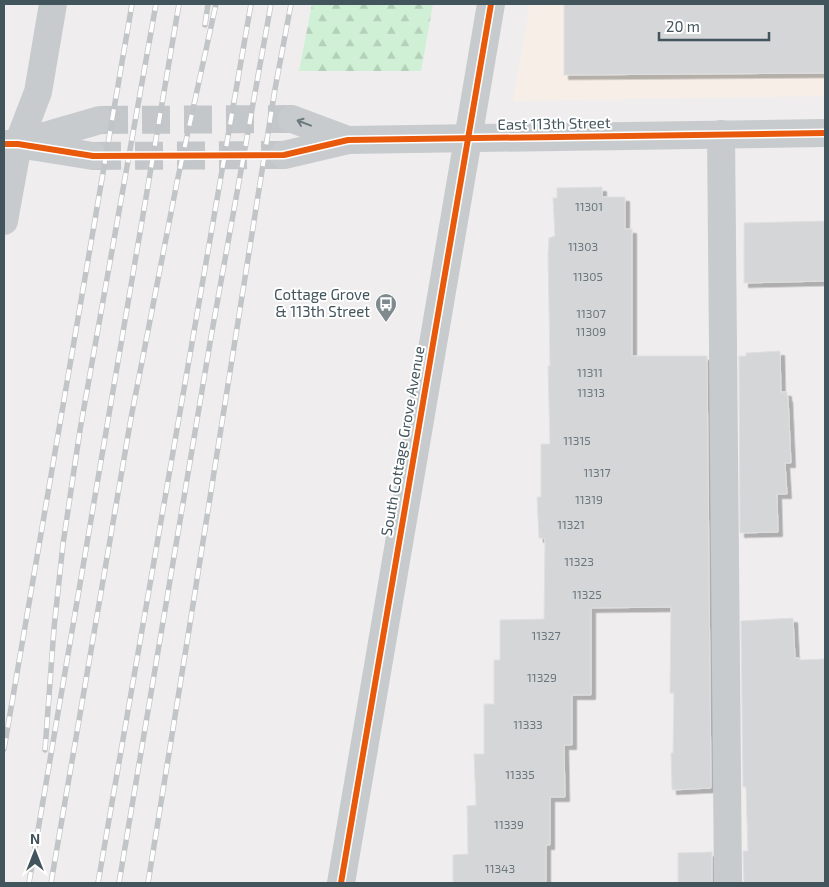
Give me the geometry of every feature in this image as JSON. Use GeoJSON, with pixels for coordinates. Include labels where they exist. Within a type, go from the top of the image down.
{"type":"FeatureCollection","features":[{"type":"Feature","properties":{"kind":"street"},"geometry":{"type":"LineString","coordinates":[[4,222],[11,144],[38,92],[53,4]]}},
{"type":"Feature","properties":{"kind":"street","name":"South Cottage Grove Avenue"},"geometry":{"type":"LineString","coordinates":[[341,883],[491,4]]}},
{"type":"Feature","properties":{"kind":"street","name":"East 113th Street"},"geometry":{"type":"LineString","coordinates":[[292,119],[348,140]]}},
{"type":"Feature","properties":{"kind":"street"},"geometry":{"type":"LineString","coordinates":[[11,144],[100,120]]}},
{"type":"Feature","properties":{"kind":"street","name":"East 113th Street"},"geometry":{"type":"LineString","coordinates":[[284,155],[348,140],[825,132]]}},
{"type":"Feature","properties":{"kind":"street"},"geometry":{"type":"LineString","coordinates":[[721,134],[728,883]]}},
{"type":"Feature","properties":{"kind":"street"},"geometry":{"type":"LineString","coordinates":[[11,144],[93,156]]}},
{"type":"Feature","properties":{"kind":"shaded area"},"geometry":{"type":"Polygon","coordinates":[[[530,4],[825,4],[825,96],[513,101],[530,4]]]}},
{"type":"Feature","properties":{"kind":"green space"},"geometry":{"type":"Polygon","coordinates":[[[312,4],[433,4],[421,71],[299,71],[312,4]]]}},
{"type":"Feature","properties":{"kind":"building"},"geometry":{"type":"Polygon","coordinates":[[[564,4],[825,4],[825,73],[564,75],[564,4]]]}},
{"type":"Feature","properties":{"kind":"building"},"geometry":{"type":"Polygon","coordinates":[[[602,187],[602,197],[625,197],[625,229],[632,229],[632,356],[707,356],[711,788],[672,790],[671,753],[673,753],[674,693],[670,693],[671,607],[591,608],[591,695],[572,695],[572,745],[564,745],[565,797],[550,797],[550,845],[546,845],[546,883],[453,883],[453,855],[468,854],[467,806],[476,805],[474,754],[484,754],[484,704],[494,704],[494,660],[500,660],[500,620],[544,619],[545,538],[539,538],[537,497],[541,497],[541,444],[550,444],[548,256],[549,238],[555,236],[553,198],[557,198],[557,188],[602,187]]]}},
{"type":"Feature","properties":{"kind":"building"},"geometry":{"type":"Polygon","coordinates":[[[825,221],[825,281],[744,283],[744,223],[825,221]]]}},
{"type":"Feature","properties":{"kind":"building"},"geometry":{"type":"Polygon","coordinates":[[[780,351],[781,392],[787,392],[788,397],[791,463],[785,463],[787,494],[777,494],[778,532],[740,533],[739,356],[746,356],[746,353],[780,351]]]}},
{"type":"Feature","properties":{"kind":"building"},"geometry":{"type":"Polygon","coordinates":[[[793,618],[795,658],[800,660],[825,659],[825,883],[744,883],[743,851],[748,851],[746,787],[743,787],[741,621],[793,618]]]}},
{"type":"Feature","properties":{"kind":"building"},"geometry":{"type":"Polygon","coordinates":[[[712,852],[712,883],[678,883],[678,853],[712,852]]]}},
{"type":"Feature","properties":{"kind":"tunnel"},"geometry":{"type":"LineString","coordinates":[[100,120],[292,119]]}},
{"type":"Feature","properties":{"kind":"tunnel"},"geometry":{"type":"LineString","coordinates":[[93,156],[284,155]]}},
{"type":"Feature","properties":{"kind":"railway"},"geometry":{"type":"LineString","coordinates":[[4,749],[132,4]]}},
{"type":"Feature","properties":{"kind":"railway"},"geometry":{"type":"LineString","coordinates":[[45,750],[54,628],[63,544],[80,430],[156,4]]}},
{"type":"Feature","properties":{"kind":"railway"},"geometry":{"type":"LineString","coordinates":[[29,883],[179,4]]}},
{"type":"Feature","properties":{"kind":"railway"},"geometry":{"type":"LineString","coordinates":[[205,25],[208,4]]}},
{"type":"Feature","properties":{"kind":"railway"},"geometry":{"type":"LineString","coordinates":[[51,883],[131,418],[177,182],[216,4]]}},
{"type":"Feature","properties":{"kind":"railway"},"geometry":{"type":"LineString","coordinates":[[98,883],[251,4]]}},
{"type":"Feature","properties":{"kind":"railway"},"geometry":{"type":"LineString","coordinates":[[119,883],[211,337],[271,4]]}},
{"type":"Feature","properties":{"kind":"railway"},"geometry":{"type":"LineString","coordinates":[[148,883],[275,89],[291,4]]}},
{"type":"Feature","properties":{"kind":"cycle path"},"geometry":{"type":"LineString","coordinates":[[341,883],[491,4]]}},
{"type":"Feature","properties":{"kind":"cycle path"},"geometry":{"type":"LineString","coordinates":[[4,144],[18,144],[93,156],[284,155],[348,140],[825,133]]}},
{"type":"Feature","properties":{"kind":"place","name":"Cottage Grove & 113th Street"},"geometry":{"type":"Point","coordinates":[386,323]}}]}
